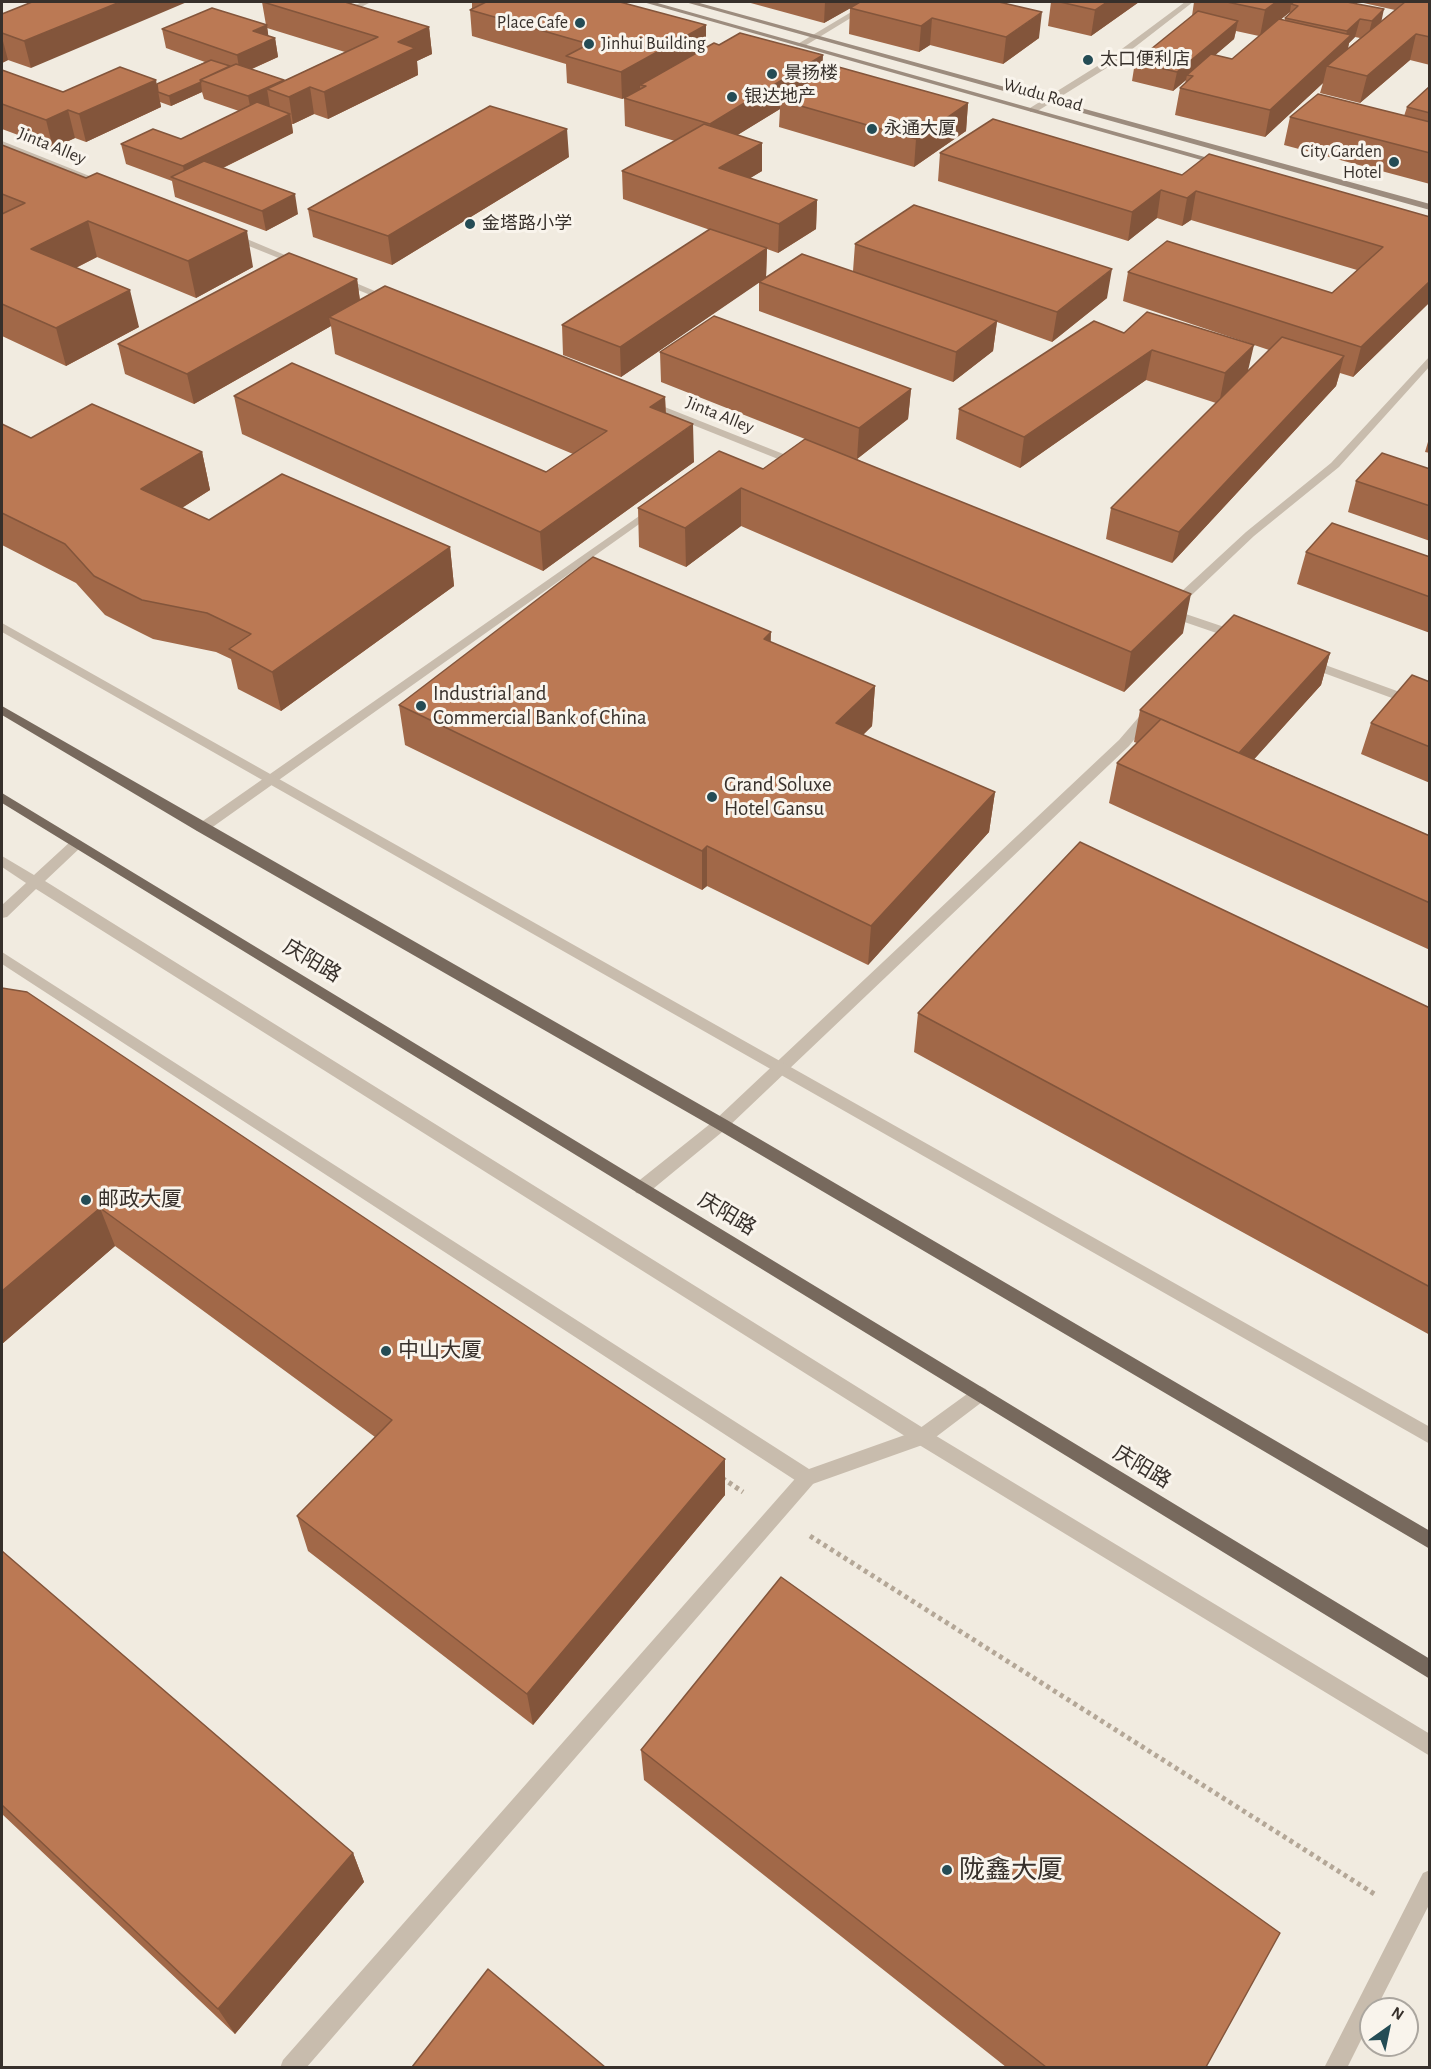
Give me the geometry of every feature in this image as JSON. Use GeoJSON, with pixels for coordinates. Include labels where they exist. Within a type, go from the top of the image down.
{"type":"FeatureCollection","features":[{"type":"Feature","properties":{"kind":"main road","name":"Wudu Road"},"geometry":{"type":"LineString","coordinates":[[647,2],[1237,167]]}},
{"type":"Feature","properties":{"kind":"main road","name":"Wudu Road"},"geometry":{"type":"LineString","coordinates":[[689,2],[1430,207]]}},
{"type":"Feature","properties":{"kind":"main road"},"geometry":{"type":"LineString","coordinates":[[2,710],[202,828],[721,1124],[1430,1541]]}},
{"type":"Feature","properties":{"kind":"main road","name":"庆阳路"},"geometry":{"type":"LineString","coordinates":[[2,797],[1430,1670]]}},
{"type":"Feature","properties":{"kind":"street"},"geometry":{"type":"LineString","coordinates":[[337,15],[367,2]]}},
{"type":"Feature","properties":{"kind":"street"},"geometry":{"type":"LineString","coordinates":[[800,45],[873,2]]}},
{"type":"Feature","properties":{"kind":"street"},"geometry":{"type":"LineString","coordinates":[[1033,110],[1110,62],[1189,2]]}},
{"type":"Feature","properties":{"kind":"street"},"geometry":{"type":"LineString","coordinates":[[753,40],[764,34]]}},
{"type":"Feature","properties":{"kind":"street","name":"Jinta Alley"},"geometry":{"type":"LineString","coordinates":[[2,144],[112,188]]}},
{"type":"Feature","properties":{"kind":"street"},"geometry":{"type":"LineString","coordinates":[[224,233],[312,268]]}},
{"type":"Feature","properties":{"kind":"street"},"geometry":{"type":"LineString","coordinates":[[334,278],[401,304]]}},
{"type":"Feature","properties":{"kind":"street"},"geometry":{"type":"LineString","coordinates":[[1254,642],[1217,634],[1161,609],[1335,465],[1430,359]]}},
{"type":"Feature","properties":{"kind":"street","name":"Jinta Alley"},"geometry":{"type":"LineString","coordinates":[[634,398],[812,469]]}},
{"type":"Feature","properties":{"kind":"street"},"geometry":{"type":"LineString","coordinates":[[202,828],[664,502]]}},
{"type":"Feature","properties":{"kind":"street"},"geometry":{"type":"LineString","coordinates":[[2,627],[1430,1436]]}},
{"type":"Feature","properties":{"kind":"street"},"geometry":{"type":"LineString","coordinates":[[1298,658],[1430,708]]}},
{"type":"Feature","properties":{"kind":"street"},"geometry":{"type":"LineString","coordinates":[[642,1188],[721,1124],[1124,743],[1161,700]]}},
{"type":"Feature","properties":{"kind":"street"},"geometry":{"type":"LineString","coordinates":[[2,913],[76,843]]}},
{"type":"Feature","properties":{"kind":"street"},"geometry":{"type":"LineString","coordinates":[[2,861],[922,1437],[1430,1746]]}},
{"type":"Feature","properties":{"kind":"street"},"geometry":{"type":"LineString","coordinates":[[2,957],[807,1478]]}},
{"type":"Feature","properties":{"kind":"street"},"geometry":{"type":"LineString","coordinates":[[291,2067],[807,1478],[922,1437],[980,1394]]}},
{"type":"Feature","properties":{"kind":"street"},"geometry":{"type":"LineString","coordinates":[[1335,2067],[1430,1880]]}},
{"type":"Feature","properties":{"kind":"building"},"geometry":{"type":"Polygon","coordinates":[[[32,2],[120,2],[24,41],[2,33],[2,14],[32,2]]]}},
{"type":"Feature","properties":{"kind":"building"},"geometry":{"type":"Polygon","coordinates":[[[263,2],[345,2],[429,27],[398,42],[415,48],[324,92],[310,87],[289,97],[267,89],[378,37],[263,2]]]}},
{"type":"Feature","properties":{"kind":"building"},"geometry":{"type":"Polygon","coordinates":[[[486,2],[620,2],[706,25],[621,72],[566,56],[589,44],[470,10],[486,2]]]}},
{"type":"Feature","properties":{"kind":"building"},"geometry":{"type":"Polygon","coordinates":[[[860,2],[999,2],[1042,12],[1006,37],[932,18],[921,26],[850,8],[860,2]]]}},
{"type":"Feature","properties":{"kind":"building"},"geometry":{"type":"Polygon","coordinates":[[[1060,2],[1107,2],[1095,10],[1060,2]]]}},
{"type":"Feature","properties":{"kind":"building"},"geometry":{"type":"Polygon","coordinates":[[[1227,2],[1276,2],[1265,10],[1227,2]]]}},
{"type":"Feature","properties":{"kind":"building"},"geometry":{"type":"Polygon","coordinates":[[[1294,2],[1347,2],[1384,9],[1372,21],[1360,19],[1347,31],[1285,18],[1298,6],[1291,4],[1294,2]]]}},
{"type":"Feature","properties":{"kind":"building"},"geometry":{"type":"Polygon","coordinates":[[[1405,2],[1430,2],[1430,37],[1416,34],[1367,76],[1327,66],[1405,2]]]}},
{"type":"Feature","properties":{"kind":"building"},"geometry":{"type":"Polygon","coordinates":[[[212,8],[267,25],[253,31],[275,38],[237,55],[162,29],[212,8]]]}},
{"type":"Feature","properties":{"kind":"building"},"geometry":{"type":"Polygon","coordinates":[[[1198,11],[1238,21],[1177,72],[1135,62],[1198,11]]]}},
{"type":"Feature","properties":{"kind":"building"},"geometry":{"type":"Polygon","coordinates":[[[1279,19],[1351,35],[1270,110],[1180,88],[1193,76],[1187,75],[1211,54],[1232,59],[1279,19]]]}},
{"type":"Feature","properties":{"kind":"building"},"geometry":{"type":"Polygon","coordinates":[[[740,33],[823,55],[710,124],[624,98],[646,86],[640,85],[714,43],[719,45],[740,33]]]}},
{"type":"Feature","properties":{"kind":"building"},"geometry":{"type":"Polygon","coordinates":[[[211,60],[230,66],[169,96],[158,92],[157,84],[211,60]]]}},
{"type":"Feature","properties":{"kind":"building"},"geometry":{"type":"Polygon","coordinates":[[[236,64],[284,80],[248,96],[200,80],[236,64]]]}},
{"type":"Feature","properties":{"kind":"building"},"geometry":{"type":"Polygon","coordinates":[[[835,66],[968,103],[916,139],[780,100],[835,66]]]}},
{"type":"Feature","properties":{"kind":"building"},"geometry":{"type":"Polygon","coordinates":[[[120,67],[156,80],[79,114],[68,110],[46,120],[2,104],[2,70],[63,92],[120,67]]]}},
{"type":"Feature","properties":{"kind":"building"},"geometry":{"type":"Polygon","coordinates":[[[1430,86],[1430,113],[1407,107],[1430,86]]]}},
{"type":"Feature","properties":{"kind":"building"},"geometry":{"type":"Polygon","coordinates":[[[1318,94],[1430,122],[1430,153],[1290,117],[1318,94]]]}},
{"type":"Feature","properties":{"kind":"building"},"geometry":{"type":"Polygon","coordinates":[[[257,102],[290,114],[183,166],[121,144],[153,129],[181,139],[257,102]]]}},
{"type":"Feature","properties":{"kind":"building"},"geometry":{"type":"Polygon","coordinates":[[[490,106],[567,129],[388,236],[308,209],[490,106]]]}},
{"type":"Feature","properties":{"kind":"building"},"geometry":{"type":"Polygon","coordinates":[[[993,119],[1182,175],[1209,154],[1430,217],[1430,281],[1361,347],[1128,272],[1167,241],[1332,293],[1383,247],[1196,191],[1187,198],[1161,190],[1132,212],[940,153],[993,119]]]}},
{"type":"Feature","properties":{"kind":"building"},"geometry":{"type":"Polygon","coordinates":[[[704,124],[762,143],[719,168],[817,200],[779,224],[622,171],[704,124]]]}},
{"type":"Feature","properties":{"kind":"building"},"geometry":{"type":"Polygon","coordinates":[[[2,145],[86,178],[97,173],[247,231],[188,261],[88,221],[31,249],[130,290],[56,328],[2,304],[2,214],[25,203],[2,194],[2,145]]]}},
{"type":"Feature","properties":{"kind":"building"},"geometry":{"type":"Polygon","coordinates":[[[204,161],[295,194],[262,211],[171,177],[204,161]]]}},
{"type":"Feature","properties":{"kind":"building"},"geometry":{"type":"Polygon","coordinates":[[[914,205],[1112,269],[1057,312],[855,244],[914,205]]]}},
{"type":"Feature","properties":{"kind":"building"},"geometry":{"type":"Polygon","coordinates":[[[710,229],[767,248],[620,347],[562,325],[710,229]]]}},
{"type":"Feature","properties":{"kind":"building"},"geometry":{"type":"Polygon","coordinates":[[[289,253],[357,279],[187,374],[118,344],[289,253]]]}},
{"type":"Feature","properties":{"kind":"building"},"geometry":{"type":"Polygon","coordinates":[[[802,254],[997,321],[956,352],[759,282],[802,254]]]}},
{"type":"Feature","properties":{"kind":"building"},"geometry":{"type":"Polygon","coordinates":[[[385,286],[665,397],[650,407],[693,424],[540,532],[234,396],[292,363],[546,472],[607,431],[329,317],[385,286]]]}},
{"type":"Feature","properties":{"kind":"building"},"geometry":{"type":"Polygon","coordinates":[[[1147,312],[1254,345],[1225,373],[1152,350],[1024,437],[959,409],[1094,321],[1124,333],[1147,312]]]}},
{"type":"Feature","properties":{"kind":"building"},"geometry":{"type":"Polygon","coordinates":[[[714,316],[911,389],[859,428],[660,352],[714,316]]]}},
{"type":"Feature","properties":{"kind":"building"},"geometry":{"type":"Polygon","coordinates":[[[1282,337],[1344,356],[1179,532],[1111,508],[1282,337]]]}},
{"type":"Feature","properties":{"kind":"building"},"geometry":{"type":"Polygon","coordinates":[[[92,404],[202,452],[141,489],[209,520],[282,474],[450,547],[272,672],[229,649],[251,634],[207,613],[142,600],[94,576],[65,544],[2,513],[2,424],[31,438],[92,404]]]}},
{"type":"Feature","properties":{"kind":"building"},"geometry":{"type":"Polygon","coordinates":[[[805,439],[1191,594],[1131,652],[741,488],[685,528],[638,508],[719,451],[763,469],[805,439]]]}},
{"type":"Feature","properties":{"kind":"building"},"geometry":{"type":"Polygon","coordinates":[[[1382,453],[1430,469],[1430,506],[1356,481],[1382,453]]]}},
{"type":"Feature","properties":{"kind":"building"},"geometry":{"type":"Polygon","coordinates":[[[1332,523],[1430,557],[1430,597],[1306,552],[1332,523]]]}},
{"type":"Feature","properties":{"kind":"building","name":"Grand Soluxe Hotel Gansu"},"geometry":{"type":"Polygon","coordinates":[[[593,557],[771,632],[764,639],[875,686],[836,723],[995,792],[871,926],[707,846],[702,851],[399,705],[593,557]]]}},
{"type":"Feature","properties":{"kind":"building"},"geometry":{"type":"Polygon","coordinates":[[[1234,615],[1330,653],[1239,753],[1140,710],[1234,615]]]}},
{"type":"Feature","properties":{"kind":"building"},"geometry":{"type":"Polygon","coordinates":[[[1412,675],[1430,682],[1430,747],[1371,723],[1412,675]]]}},
{"type":"Feature","properties":{"kind":"building"},"geometry":{"type":"Polygon","coordinates":[[[1161,719],[1430,836],[1430,903],[1117,763],[1161,719]]]}},
{"type":"Feature","properties":{"kind":"building"},"geometry":{"type":"Polygon","coordinates":[[[1080,842],[1430,1008],[1430,1287],[918,1013],[1080,842]]]}},
{"type":"Feature","properties":{"kind":"building","name":"中山大厦"},"geometry":{"type":"Polygon","coordinates":[[[2,988],[27,992],[725,1459],[527,1694],[297,1516],[392,1420],[100,1208],[2,1291],[2,988]]]}},
{"type":"Feature","properties":{"kind":"building"},"geometry":{"type":"Polygon","coordinates":[[[2,1551],[353,1853],[218,2009],[2,1805],[2,1551]]]}},
{"type":"Feature","properties":{"kind":"building","name":"陇鑫大厦"},"geometry":{"type":"Polygon","coordinates":[[[781,1577],[1280,1933],[1206,2067],[1046,2067],[641,1750],[781,1577]]]}},
{"type":"Feature","properties":{"kind":"building"},"geometry":{"type":"Polygon","coordinates":[[[488,1969],[605,2067],[412,2067],[488,1969]]]}},
{"type":"Feature","properties":{"kind":"place","name":"Place Cafe"},"geometry":{"type":"Point","coordinates":[580,23]}},
{"type":"Feature","properties":{"kind":"place","name":"Jinhui Building"},"geometry":{"type":"Point","coordinates":[589,44]}},
{"type":"Feature","properties":{"kind":"place","name":"太口便利店"},"geometry":{"type":"Point","coordinates":[1088,60]}},
{"type":"Feature","properties":{"kind":"place","name":"景扬楼"},"geometry":{"type":"Point","coordinates":[772,74]}},
{"type":"Feature","properties":{"kind":"place","name":"银达地产"},"geometry":{"type":"Point","coordinates":[732,97]}},
{"type":"Feature","properties":{"kind":"place","name":"永通大厦"},"geometry":{"type":"Point","coordinates":[872,129]}},
{"type":"Feature","properties":{"kind":"place","name":"City Garden Hotel"},"geometry":{"type":"Point","coordinates":[1394,162]}},
{"type":"Feature","properties":{"kind":"place","name":"金塔路小学"},"geometry":{"type":"Point","coordinates":[470,224]}},
{"type":"Feature","properties":{"kind":"place","name":"Industrial and Commercial Bank of China"},"geometry":{"type":"Point","coordinates":[421,706]}},
{"type":"Feature","properties":{"kind":"place","name":"Grand Soluxe Hotel Gansu"},"geometry":{"type":"Point","coordinates":[712,797]}},
{"type":"Feature","properties":{"kind":"place","name":"邮政大厦"},"geometry":{"type":"Point","coordinates":[86,1200]}},
{"type":"Feature","properties":{"kind":"place","name":"中山大厦"},"geometry":{"type":"Point","coordinates":[386,1351]}},
{"type":"Feature","properties":{"kind":"place","name":"陇鑫大厦"},"geometry":{"type":"Point","coordinates":[947,1870]}}]}
